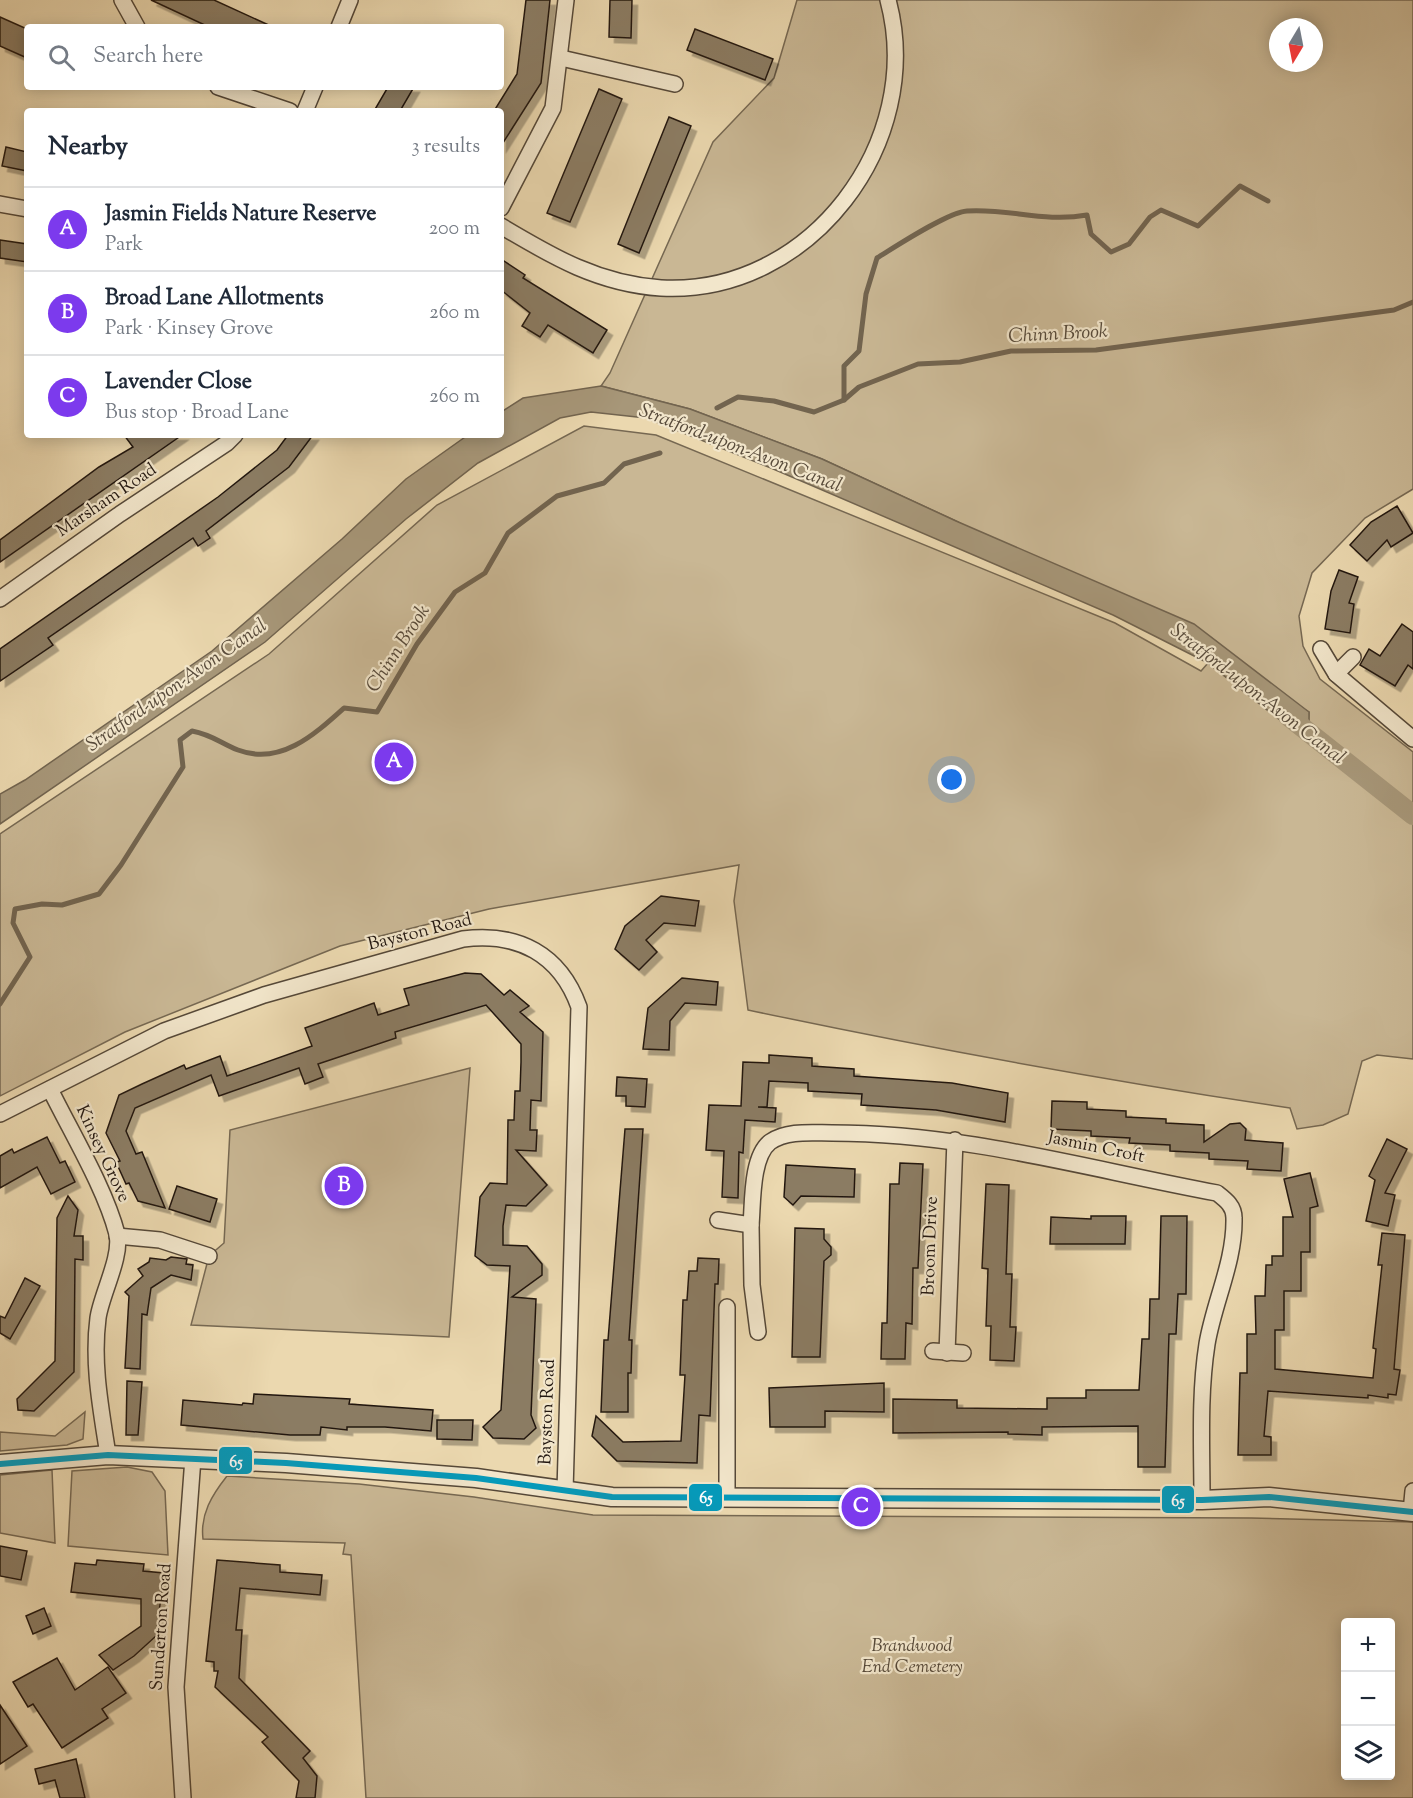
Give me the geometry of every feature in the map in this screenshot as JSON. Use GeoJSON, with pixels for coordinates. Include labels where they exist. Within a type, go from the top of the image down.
{"type":"FeatureCollection","features":[{"type":"Feature","properties":{"kind":"street"},"geometry":{"type":"LineString","coordinates":[[122,0],[135,24]]}},
{"type":"Feature","properties":{"kind":"street"},"geometry":{"type":"LineString","coordinates":[[340,24],[350,0]]}},
{"type":"Feature","properties":{"kind":"street"},"geometry":{"type":"LineString","coordinates":[[504,202],[553,108],[561,58],[566,0]]}},
{"type":"Feature","properties":{"kind":"street"},"geometry":{"type":"LineString","coordinates":[[504,228],[548,254],[591,275],[644,286],[682,287],[729,280],[773,261],[812,236],[839,210],[862,179],[876,150],[892,85],[892,15],[888,0]]}},
{"type":"Feature","properties":{"kind":"street"},"geometry":{"type":"LineString","coordinates":[[561,58],[675,84]]}},
{"type":"Feature","properties":{"kind":"street"},"geometry":{"type":"LineString","coordinates":[[227,90],[281,108]]}},
{"type":"Feature","properties":{"kind":"street"},"geometry":{"type":"LineString","coordinates":[[306,108],[314,90]]}},
{"type":"Feature","properties":{"kind":"street"},"geometry":{"type":"LineString","coordinates":[[0,204],[24,208]]}},
{"type":"Feature","properties":{"kind":"street","name":"Marsham Road"},"geometry":{"type":"LineString","coordinates":[[0,599],[232,438]]}},
{"type":"Feature","properties":{"kind":"street"},"geometry":{"type":"LineString","coordinates":[[1321,649],[1336,674],[1413,739]]}},
{"type":"Feature","properties":{"kind":"street"},"geometry":{"type":"LineString","coordinates":[[1336,674],[1353,657]]}},
{"type":"Feature","properties":{"kind":"street","name":"Bayston Road"},"geometry":{"type":"LineString","coordinates":[[0,1114],[164,1030],[264,995],[464,939],[487,936],[507,939],[547,957],[562,972],[572,988],[579,1007],[565,1491]]}},
{"type":"Feature","properties":{"kind":"street","name":"Kinsey Grove"},"geometry":{"type":"LineString","coordinates":[[50,1089],[102,1196],[117,1236],[116,1252],[98,1316],[94,1359],[108,1455]]}},
{"type":"Feature","properties":{"kind":"street","name":"Jasmin Croft"},"geometry":{"type":"LineString","coordinates":[[758,1332],[752,1285],[751,1225],[754,1184],[760,1158],[770,1143],[792,1133],[873,1133],[955,1140],[1217,1193],[1229,1202],[1235,1216],[1232,1245],[1207,1344],[1202,1416],[1202,1500]]}},
{"type":"Feature","properties":{"kind":"street","name":"Broom Drive"},"geometry":{"type":"LineString","coordinates":[[955,1140],[940,1352],[963,1353]]}},
{"type":"Feature","properties":{"kind":"street"},"geometry":{"type":"LineString","coordinates":[[718,1220],[751,1225]]}},
{"type":"Feature","properties":{"kind":"street"},"geometry":{"type":"LineString","coordinates":[[117,1236],[160,1240],[209,1256]]}},
{"type":"Feature","properties":{"kind":"street"},"geometry":{"type":"LineString","coordinates":[[727,1307],[727,1496]]}},
{"type":"Feature","properties":{"kind":"street"},"geometry":{"type":"LineString","coordinates":[[0,1464],[108,1455],[194,1458],[476,1478],[612,1497],[1202,1500],[1269,1497],[1412,1512],[1413,1491]]}},
{"type":"Feature","properties":{"kind":"street","name":"Sunderton Road"},"geometry":{"type":"LineString","coordinates":[[183,1798],[176,1687],[194,1458]]}},
{"type":"Feature","properties":{"kind":"green space"},"geometry":{"type":"Polygon","coordinates":[[[797,0],[1413,0],[1413,489],[1365,518],[1312,573],[1299,616],[1303,646],[1320,679],[1413,752],[1413,1059],[1377,1055],[1362,1061],[1348,1114],[1323,1125],[1297,1129],[1290,1108],[1019,1063],[748,1010],[734,901],[739,865],[489,909],[340,946],[125,1032],[0,1096],[0,834],[269,654],[437,505],[584,426],[656,435],[1115,623],[1201,671],[1208,663],[1308,742],[1309,712],[956,521],[822,459],[690,409],[601,386],[610,373],[713,142],[774,78],[797,0]]]}},
{"type":"Feature","properties":{"kind":"green space"},"geometry":{"type":"Polygon","coordinates":[[[470,1068],[449,1337],[191,1325],[209,1256],[224,1243],[230,1130],[470,1068]]]}},
{"type":"Feature","properties":{"kind":"green space"},"geometry":{"type":"Polygon","coordinates":[[[85,1412],[83,1439],[67,1445],[0,1451],[0,1432],[55,1436],[85,1412]]]}},
{"type":"Feature","properties":{"kind":"green space"},"geometry":{"type":"Polygon","coordinates":[[[127,1467],[152,1472],[165,1491],[168,1555],[68,1546],[72,1471],[127,1467]]]}},
{"type":"Feature","properties":{"kind":"green space"},"geometry":{"type":"Polygon","coordinates":[[[52,1470],[55,1543],[0,1533],[0,1475],[52,1470]]]}},
{"type":"Feature","properties":{"kind":"green space","name":"Brandwood End Cemetery"},"geometry":{"type":"Polygon","coordinates":[[[227,1476],[359,1484],[474,1497],[593,1515],[1251,1518],[1413,1522],[1413,1798],[366,1798],[351,1555],[343,1554],[345,1543],[203,1539],[203,1521],[212,1498],[227,1476]]]}},
{"type":"Feature","properties":{"kind":"water"},"geometry":{"type":"Polygon","coordinates":[[[601,386],[690,409],[822,459],[956,521],[1194,624],[1309,712],[1309,743],[1208,663],[1113,615],[771,468],[646,418],[591,412],[560,418],[478,463],[406,519],[265,642],[0,824],[0,794],[25,780],[212,651],[342,539],[406,479],[464,438],[504,438],[504,410],[523,398],[601,386]]]}},
{"type":"Feature","properties":{"kind":"building"},"geometry":{"type":"Polygon","coordinates":[[[151,0],[214,0],[266,24],[203,24],[151,0]]]}},
{"type":"Feature","properties":{"kind":"building"},"geometry":{"type":"Polygon","coordinates":[[[526,0],[550,0],[541,83],[504,141],[504,108],[496,108],[517,74],[526,0]]]}},
{"type":"Feature","properties":{"kind":"building"},"geometry":{"type":"Polygon","coordinates":[[[610,0],[632,0],[631,38],[609,37],[610,0]]]}},
{"type":"Feature","properties":{"kind":"building"},"geometry":{"type":"Polygon","coordinates":[[[0,17],[24,28],[24,57],[0,46],[0,17]]]}},
{"type":"Feature","properties":{"kind":"building"},"geometry":{"type":"Polygon","coordinates":[[[695,29],[773,59],[765,80],[687,50],[695,29]]]}},
{"type":"Feature","properties":{"kind":"building"},"geometry":{"type":"Polygon","coordinates":[[[599,89],[622,99],[570,222],[547,213],[599,89]]]}},
{"type":"Feature","properties":{"kind":"building"},"geometry":{"type":"Polygon","coordinates":[[[386,90],[412,90],[402,108],[376,108],[386,90]]]}},
{"type":"Feature","properties":{"kind":"building"},"geometry":{"type":"Polygon","coordinates":[[[669,117],[691,126],[639,253],[618,244],[669,117]]]}},
{"type":"Feature","properties":{"kind":"building"},"geometry":{"type":"Polygon","coordinates":[[[6,147],[24,151],[24,170],[2,166],[6,147]]]}},
{"type":"Feature","properties":{"kind":"building"},"geometry":{"type":"Polygon","coordinates":[[[0,240],[24,244],[24,262],[0,258],[0,240]]]}},
{"type":"Feature","properties":{"kind":"building"},"geometry":{"type":"Polygon","coordinates":[[[504,261],[525,275],[523,278],[607,330],[593,353],[548,325],[540,337],[522,326],[530,313],[504,292],[504,261]]]}},
{"type":"Feature","properties":{"kind":"building"},"geometry":{"type":"Polygon","coordinates":[[[126,438],[178,438],[0,562],[0,540],[99,467],[133,447],[126,438]]]}},
{"type":"Feature","properties":{"kind":"building"},"geometry":{"type":"Polygon","coordinates":[[[286,438],[311,438],[289,467],[206,531],[210,538],[198,546],[193,538],[48,638],[53,645],[0,681],[0,649],[218,497],[277,450],[286,438]]]}},
{"type":"Feature","properties":{"kind":"building"},"geometry":{"type":"Polygon","coordinates":[[[1397,506],[1413,533],[1391,547],[1387,540],[1367,561],[1350,545],[1371,522],[1397,506]]]}},
{"type":"Feature","properties":{"kind":"building"},"geometry":{"type":"Polygon","coordinates":[[[1339,570],[1358,577],[1349,603],[1354,604],[1350,633],[1325,629],[1331,591],[1339,570]]]}},
{"type":"Feature","properties":{"kind":"building"},"geometry":{"type":"Polygon","coordinates":[[[1402,624],[1413,632],[1413,669],[1408,665],[1395,686],[1360,665],[1369,649],[1380,656],[1402,624]]]}},
{"type":"Feature","properties":{"kind":"building"},"geometry":{"type":"Polygon","coordinates":[[[661,896],[699,901],[695,926],[664,923],[646,940],[657,952],[639,970],[615,949],[625,926],[661,896]]]}},
{"type":"Feature","properties":{"kind":"building"},"geometry":{"type":"Polygon","coordinates":[[[465,973],[481,974],[504,995],[510,990],[529,1006],[520,1012],[543,1032],[541,1101],[531,1100],[530,1130],[537,1130],[536,1151],[516,1150],[547,1185],[526,1206],[506,1205],[503,1226],[503,1245],[527,1246],[542,1264],[542,1275],[512,1297],[536,1299],[531,1415],[536,1428],[524,1439],[493,1438],[483,1427],[501,1410],[510,1266],[487,1265],[475,1256],[480,1197],[490,1183],[507,1184],[508,1120],[514,1120],[515,1091],[520,1091],[521,1062],[521,1044],[486,1005],[395,1032],[396,1038],[318,1064],[323,1077],[305,1084],[299,1068],[219,1096],[211,1075],[135,1108],[126,1131],[136,1154],[142,1152],[165,1208],[138,1201],[129,1183],[126,1184],[116,1162],[120,1161],[106,1133],[119,1095],[184,1065],[186,1069],[220,1056],[227,1076],[312,1046],[305,1028],[374,1003],[378,1015],[409,1005],[404,989],[465,973]]]}},
{"type":"Feature","properties":{"kind":"building"},"geometry":{"type":"Polygon","coordinates":[[[682,978],[718,982],[716,1005],[685,1003],[670,1021],[669,1050],[643,1049],[648,1008],[682,978]]]}},
{"type":"Feature","properties":{"kind":"building"},"geometry":{"type":"Polygon","coordinates":[[[769,1055],[812,1058],[812,1066],[854,1069],[854,1076],[952,1083],[1008,1093],[1005,1122],[936,1110],[861,1105],[862,1094],[808,1091],[808,1083],[769,1081],[767,1107],[758,1107],[776,1108],[775,1122],[745,1120],[743,1153],[739,1152],[738,1198],[722,1197],[724,1151],[706,1150],[709,1105],[741,1106],[743,1062],[769,1063],[769,1055]]]}},
{"type":"Feature","properties":{"kind":"building"},"geometry":{"type":"Polygon","coordinates":[[[617,1077],[647,1079],[645,1107],[626,1106],[626,1096],[616,1096],[617,1077]]]}},
{"type":"Feature","properties":{"kind":"building"},"geometry":{"type":"Polygon","coordinates":[[[1052,1101],[1087,1102],[1087,1109],[1126,1111],[1126,1117],[1166,1119],[1166,1123],[1204,1125],[1204,1142],[1230,1124],[1240,1123],[1246,1129],[1245,1140],[1283,1143],[1281,1171],[1247,1169],[1248,1161],[1209,1159],[1209,1153],[1170,1151],[1170,1145],[1129,1143],[1130,1138],[1091,1136],[1091,1131],[1051,1129],[1052,1101]]]}},
{"type":"Feature","properties":{"kind":"building"},"geometry":{"type":"Polygon","coordinates":[[[625,1129],[643,1129],[629,1340],[632,1340],[631,1373],[628,1373],[628,1412],[601,1412],[604,1340],[608,1340],[625,1129]]]}},
{"type":"Feature","properties":{"kind":"building"},"geometry":{"type":"Polygon","coordinates":[[[47,1137],[60,1163],[65,1161],[75,1182],[51,1194],[37,1167],[0,1188],[0,1156],[12,1149],[14,1153],[47,1137]]]}},
{"type":"Feature","properties":{"kind":"building"},"geometry":{"type":"Polygon","coordinates":[[[1387,1139],[1407,1149],[1385,1193],[1395,1195],[1388,1226],[1366,1221],[1375,1180],[1369,1176],[1387,1139]]]}},
{"type":"Feature","properties":{"kind":"building"},"geometry":{"type":"Polygon","coordinates":[[[900,1163],[923,1164],[918,1268],[913,1268],[912,1324],[906,1323],[905,1359],[881,1359],[882,1323],[887,1323],[890,1184],[899,1184],[900,1163]]]}},
{"type":"Feature","properties":{"kind":"building"},"geometry":{"type":"Polygon","coordinates":[[[786,1165],[855,1169],[854,1197],[801,1196],[793,1205],[784,1197],[786,1165]]]}},
{"type":"Feature","properties":{"kind":"building"},"geometry":{"type":"Polygon","coordinates":[[[1310,1173],[1318,1206],[1310,1208],[1310,1252],[1301,1252],[1301,1291],[1284,1291],[1284,1330],[1275,1330],[1275,1369],[1373,1378],[1376,1349],[1373,1348],[1382,1265],[1378,1265],[1382,1233],[1405,1235],[1394,1369],[1400,1370],[1396,1395],[1388,1394],[1388,1398],[1368,1395],[1368,1398],[1268,1391],[1264,1436],[1271,1437],[1271,1455],[1238,1455],[1240,1373],[1247,1373],[1247,1334],[1256,1334],[1255,1296],[1265,1296],[1266,1265],[1272,1265],[1272,1256],[1283,1256],[1283,1217],[1293,1217],[1284,1179],[1310,1173]]]}},
{"type":"Feature","properties":{"kind":"building"},"geometry":{"type":"Polygon","coordinates":[[[986,1184],[1009,1185],[1006,1274],[1012,1274],[1010,1327],[1016,1327],[1014,1361],[990,1360],[991,1326],[986,1326],[988,1269],[982,1268],[986,1184]]]}},
{"type":"Feature","properties":{"kind":"building"},"geometry":{"type":"Polygon","coordinates":[[[177,1186],[217,1199],[210,1222],[169,1209],[177,1186]]]}},
{"type":"Feature","properties":{"kind":"building"},"geometry":{"type":"Polygon","coordinates":[[[68,1196],[78,1210],[74,1236],[83,1236],[83,1260],[75,1259],[74,1372],[34,1411],[18,1410],[17,1399],[55,1361],[57,1218],[68,1196]]]}},
{"type":"Feature","properties":{"kind":"building"},"geometry":{"type":"Polygon","coordinates":[[[1091,1216],[1126,1216],[1125,1244],[1050,1244],[1051,1217],[1091,1219],[1091,1216]]]}},
{"type":"Feature","properties":{"kind":"building"},"geometry":{"type":"Polygon","coordinates":[[[1161,1216],[1187,1216],[1186,1294],[1178,1294],[1176,1334],[1169,1334],[1165,1467],[1138,1467],[1138,1426],[1042,1427],[1042,1435],[1008,1434],[1008,1432],[893,1433],[893,1399],[957,1400],[957,1408],[1047,1409],[1047,1398],[1086,1398],[1086,1390],[1139,1390],[1142,1339],[1149,1339],[1150,1299],[1159,1299],[1161,1216]]]}},
{"type":"Feature","properties":{"kind":"building"},"geometry":{"type":"Polygon","coordinates":[[[795,1228],[824,1229],[824,1239],[831,1247],[831,1255],[824,1261],[820,1357],[792,1357],[795,1228]]]}},
{"type":"Feature","properties":{"kind":"building"},"geometry":{"type":"Polygon","coordinates":[[[171,1257],[187,1259],[186,1264],[193,1265],[191,1280],[171,1275],[151,1288],[147,1315],[142,1314],[140,1369],[125,1368],[129,1296],[125,1292],[143,1276],[138,1269],[149,1262],[150,1258],[166,1260],[171,1257]]]}},
{"type":"Feature","properties":{"kind":"building"},"geometry":{"type":"Polygon","coordinates":[[[698,1258],[719,1259],[718,1284],[715,1284],[710,1416],[699,1415],[697,1463],[617,1461],[592,1436],[596,1416],[623,1442],[681,1441],[685,1375],[680,1375],[683,1300],[687,1300],[689,1271],[697,1271],[698,1258]]]}},
{"type":"Feature","properties":{"kind":"building"},"geometry":{"type":"Polygon","coordinates":[[[25,1278],[40,1286],[10,1339],[0,1333],[0,1316],[5,1318],[25,1278]]]}},
{"type":"Feature","properties":{"kind":"building"},"geometry":{"type":"Polygon","coordinates":[[[127,1381],[142,1382],[138,1435],[126,1435],[127,1381]]]}},
{"type":"Feature","properties":{"kind":"building"},"geometry":{"type":"Polygon","coordinates":[[[884,1383],[884,1412],[825,1411],[825,1427],[770,1427],[769,1388],[884,1383]]]}},
{"type":"Feature","properties":{"kind":"building"},"geometry":{"type":"Polygon","coordinates":[[[254,1394],[350,1399],[349,1404],[433,1410],[431,1431],[385,1427],[347,1427],[347,1430],[321,1427],[320,1435],[290,1435],[181,1425],[183,1400],[242,1405],[243,1403],[253,1404],[254,1394]]]}},
{"type":"Feature","properties":{"kind":"building"},"geometry":{"type":"Polygon","coordinates":[[[437,1420],[473,1420],[472,1440],[437,1439],[437,1420]]]}},
{"type":"Feature","properties":{"kind":"building"},"geometry":{"type":"Polygon","coordinates":[[[0,1546],[27,1551],[21,1580],[0,1576],[0,1546]]]}},
{"type":"Feature","properties":{"kind":"building"},"geometry":{"type":"Polygon","coordinates":[[[97,1560],[144,1564],[143,1571],[164,1573],[156,1636],[134,1656],[113,1670],[99,1655],[141,1626],[141,1599],[71,1592],[75,1563],[96,1565],[97,1560]]]}},
{"type":"Feature","properties":{"kind":"building"},"geometry":{"type":"Polygon","coordinates":[[[217,1560],[280,1565],[280,1572],[322,1575],[320,1595],[240,1588],[236,1630],[242,1630],[239,1678],[310,1751],[303,1758],[317,1776],[315,1798],[296,1798],[299,1781],[262,1742],[268,1737],[215,1687],[218,1671],[214,1671],[214,1662],[206,1661],[217,1560]]]}},
{"type":"Feature","properties":{"kind":"building"},"geometry":{"type":"Polygon","coordinates":[[[44,1608],[51,1626],[33,1634],[26,1616],[44,1608]]]}},
{"type":"Feature","properties":{"kind":"building"},"geometry":{"type":"Polygon","coordinates":[[[57,1658],[75,1690],[108,1667],[126,1693],[102,1709],[108,1718],[62,1748],[33,1704],[28,1707],[13,1682],[57,1658]]]}},
{"type":"Feature","properties":{"kind":"building"},"geometry":{"type":"Polygon","coordinates":[[[0,1705],[27,1746],[0,1764],[0,1705]]]}},
{"type":"Feature","properties":{"kind":"building"},"geometry":{"type":"Polygon","coordinates":[[[76,1759],[85,1798],[60,1798],[55,1780],[39,1784],[35,1769],[76,1759]]]}},
{"type":"Feature","properties":{"kind":"waterway"},"geometry":{"type":"LineString","coordinates":[[844,400],[844,366],[859,351],[866,294],[877,258],[947,217],[967,211],[997,211],[1056,217],[1087,215],[1091,234],[1111,252],[1129,244],[1150,217],[1161,210],[1198,226],[1240,186],[1268,201]]}},
{"type":"Feature","properties":{"kind":"waterway","name":"Chinn Brook"},"geometry":{"type":"LineString","coordinates":[[717,408],[738,397],[774,401],[814,412],[844,400],[859,387],[918,364],[960,362],[1011,351],[1096,350],[1394,310],[1413,302]]}},
{"type":"Feature","properties":{"kind":"waterway","name":"Chinn Brook"},"geometry":{"type":"LineString","coordinates":[[0,1004],[30,957],[13,923],[15,909],[42,904],[62,905],[99,894],[121,865],[183,767],[180,740],[192,731],[238,750],[253,754],[268,754],[295,745],[321,728],[344,708],[377,712],[417,644],[455,592],[485,573],[508,533],[557,496],[604,483],[624,464],[660,453]]}},
{"type":"Feature","properties":{"kind":"waterway","name":"Stratford-upon-Avon Canal"},"geometry":{"type":"LineString","coordinates":[[1288,716],[1413,815]]}},
{"type":"Feature","properties":{"kind":"transit line","name":"65"},"geometry":{"type":"LineString","coordinates":[[0,1464],[108,1455],[286,1463],[476,1478],[612,1497],[1202,1500],[1269,1497],[1413,1512]]}},
{"type":"Feature","properties":{"kind":"place","name":"Jasmin Fields Nature Reserve"},"geometry":{"type":"Point","coordinates":[394,762]}},
{"type":"Feature","properties":{"kind":"place","name":"Broad Lane Allotments"},"geometry":{"type":"Point","coordinates":[344,1186]}},
{"type":"Feature","properties":{"kind":"place","name":"Lavender Close"},"geometry":{"type":"Point","coordinates":[861,1507]}}]}
